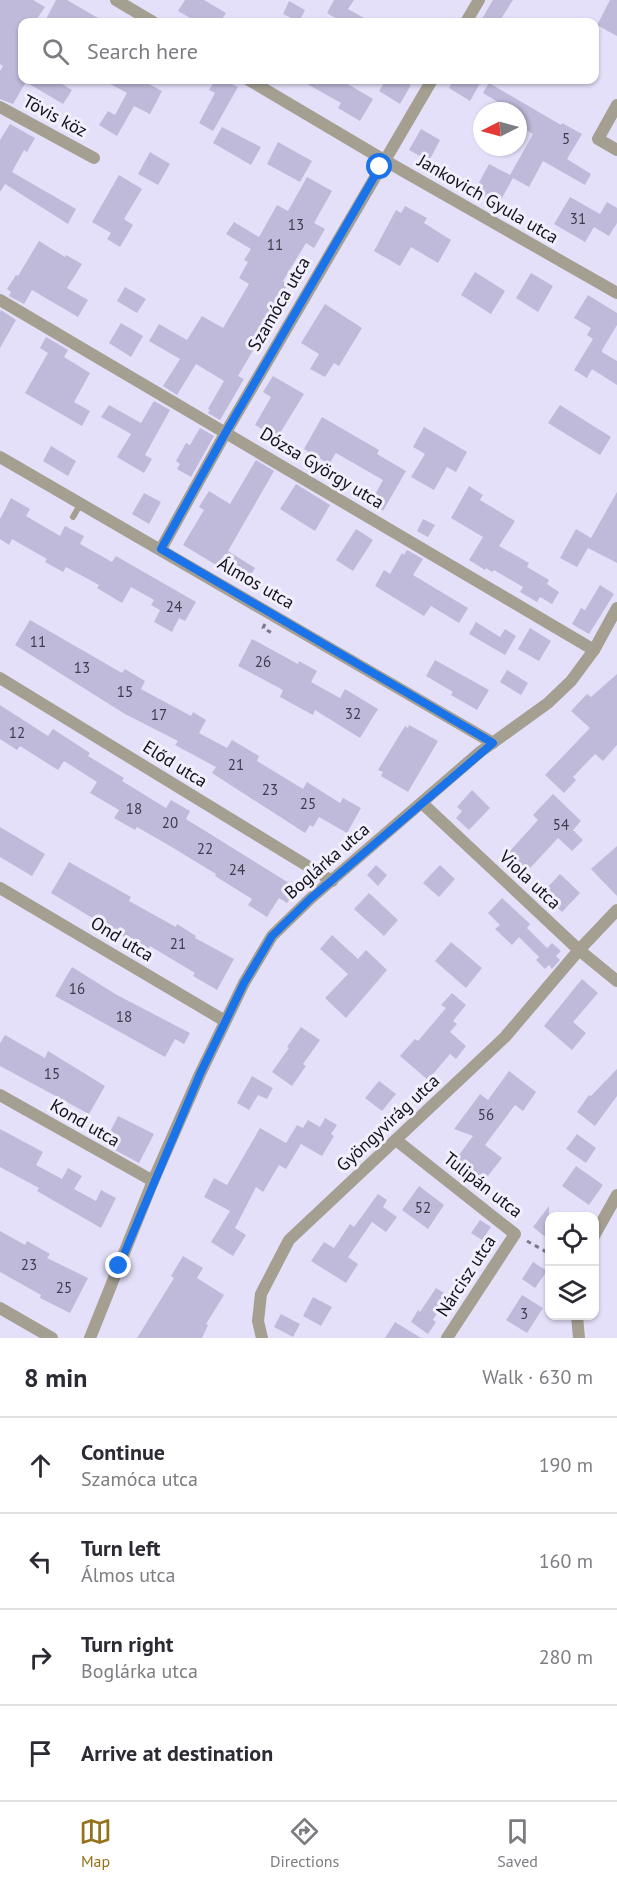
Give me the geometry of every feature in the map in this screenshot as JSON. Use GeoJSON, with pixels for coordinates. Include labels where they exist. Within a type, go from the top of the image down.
{"type":"FeatureCollection","features":[{"type":"Feature","properties":{"kind":"street"},"geometry":{"type":"LineString","coordinates":[[116,0],[146,18]]}},
{"type":"Feature","properties":{"kind":"street"},"geometry":{"type":"LineString","coordinates":[[468,18],[479,0]]}},
{"type":"Feature","properties":{"kind":"street","name":"Jankovich Gyula utca"},"geometry":{"type":"LineString","coordinates":[[256,84],[617,293]]}},
{"type":"Feature","properties":{"kind":"street","name":"Szamóca utca"},"geometry":{"type":"LineString","coordinates":[[161,549],[226,432],[430,84]]}},
{"type":"Feature","properties":{"kind":"street"},"geometry":{"type":"LineString","coordinates":[[617,105],[598,139],[617,150]]}},
{"type":"Feature","properties":{"kind":"street","name":"Tövis köz"},"geometry":{"type":"LineString","coordinates":[[0,107],[94,158]]}},
{"type":"Feature","properties":{"kind":"street","name":"Dózsa György utca"},"geometry":{"type":"LineString","coordinates":[[0,300],[594,650]]}},
{"type":"Feature","properties":{"kind":"street","name":"Álmos utca"},"geometry":{"type":"LineString","coordinates":[[0,456],[493,743]]}},
{"type":"Feature","properties":{"kind":"street","name":"Boglárka utca"},"geometry":{"type":"LineString","coordinates":[[90,1338],[153,1181],[225,1021],[254,964],[272,936],[332,881],[493,743],[548,703],[571,681],[594,650],[617,608]]}},
{"type":"Feature","properties":{"kind":"street","name":"Előd utca"},"geometry":{"type":"LineString","coordinates":[[0,678],[332,881]]}},
{"type":"Feature","properties":{"kind":"street","name":"Viola utca"},"geometry":{"type":"LineString","coordinates":[[422,803],[579,950],[617,981]]}},
{"type":"Feature","properties":{"kind":"street","name":"Ond utca"},"geometry":{"type":"LineString","coordinates":[[0,888],[225,1021]]}},
{"type":"Feature","properties":{"kind":"street","name":"Gyöngyvirág utca"},"geometry":{"type":"LineString","coordinates":[[262,1338],[258,1321],[261,1294],[289,1240],[505,1037],[579,950],[617,910]]}},
{"type":"Feature","properties":{"kind":"street","name":"Kond utca"},"geometry":{"type":"LineString","coordinates":[[0,1095],[153,1181]]}},
{"type":"Feature","properties":{"kind":"street","name":"Tulipán utca"},"geometry":{"type":"LineString","coordinates":[[396,1140],[515,1234]]}},
{"type":"Feature","properties":{"kind":"street"},"geometry":{"type":"LineString","coordinates":[[599,1227],[617,1195]]}},
{"type":"Feature","properties":{"kind":"street","name":"Nárcisz utca"},"geometry":{"type":"LineString","coordinates":[[447,1338],[515,1234]]}},
{"type":"Feature","properties":{"kind":"street"},"geometry":{"type":"LineString","coordinates":[[0,1308],[52,1338]]}},
{"type":"Feature","properties":{"kind":"street"},"geometry":{"type":"LineString","coordinates":[[577,1320],[579,1338]]}},
{"type":"Feature","properties":{"kind":"lane"},"geometry":{"type":"LineString","coordinates":[[73,517],[81,503]]}},
{"type":"Feature","properties":{"kind":"path","name":"Tulipán utca"},"geometry":{"type":"LineString","coordinates":[[515,1234],[545,1252]]}},
{"type":"Feature","properties":{"kind":"building"},"geometry":{"type":"Polygon","coordinates":[[[0,0],[33,0],[45,7],[38,18],[18,18],[18,84],[25,84],[13,104],[0,99],[0,71],[3,66],[0,64],[0,0]]]}},
{"type":"Feature","properties":{"kind":"building"},"geometry":{"type":"Polygon","coordinates":[[[56,0],[67,0],[98,18],[47,18],[56,0]]]}},
{"type":"Feature","properties":{"kind":"building"},"geometry":{"type":"Polygon","coordinates":[[[185,0],[204,0],[226,13],[223,18],[190,18],[178,11],[185,0]]]}},
{"type":"Feature","properties":{"kind":"building"},"geometry":{"type":"Polygon","coordinates":[[[334,0],[354,0],[348,9],[364,18],[335,18],[327,13],[334,0]]]}},
{"type":"Feature","properties":{"kind":"building"},"geometry":{"type":"Polygon","coordinates":[[[493,0],[513,0],[502,18],[482,18],[493,0]]]}},
{"type":"Feature","properties":{"kind":"building"},"geometry":{"type":"Polygon","coordinates":[[[610,0],[617,0],[617,36],[599,26],[599,21],[610,0]]]}},
{"type":"Feature","properties":{"kind":"building"},"geometry":{"type":"Polygon","coordinates":[[[289,1],[305,10],[301,18],[291,18],[283,14],[289,1]]]}},
{"type":"Feature","properties":{"kind":"building"},"geometry":{"type":"Polygon","coordinates":[[[29,84],[62,84],[72,90],[63,104],[29,84]]]}},
{"type":"Feature","properties":{"kind":"building"},"geometry":{"type":"Polygon","coordinates":[[[110,84],[149,84],[162,91],[150,114],[134,106],[117,136],[99,125],[108,111],[115,115],[127,93],[110,84]]]}},
{"type":"Feature","properties":{"kind":"building"},"geometry":{"type":"Polygon","coordinates":[[[213,84],[232,84],[238,87],[213,131],[199,123],[215,93],[209,90],[213,84]]]}},
{"type":"Feature","properties":{"kind":"building"},"geometry":{"type":"Polygon","coordinates":[[[307,84],[348,84],[373,99],[360,121],[338,108],[341,103],[307,84]]]}},
{"type":"Feature","properties":{"kind":"building"},"geometry":{"type":"Polygon","coordinates":[[[383,84],[411,85],[400,104],[379,91],[383,84]]]}},
{"type":"Feature","properties":{"kind":"building"},"geometry":{"type":"Polygon","coordinates":[[[451,84],[480,84],[470,101],[449,88],[451,84]]]}},
{"type":"Feature","properties":{"kind":"building"},"geometry":{"type":"Polygon","coordinates":[[[488,84],[522,102],[498,102],[483,93],[488,84]]]}},
{"type":"Feature","properties":{"kind":"building"},"geometry":{"type":"Polygon","coordinates":[[[527,105],[582,134],[567,159],[591,174],[585,185],[543,161],[529,187],[513,178],[498,205],[474,192],[489,164],[510,175],[521,156],[527,156],[527,145],[533,134],[527,130],[527,105]]]}},
{"type":"Feature","properties":{"kind":"building"},"geometry":{"type":"Polygon","coordinates":[[[10,124],[35,138],[27,152],[24,150],[12,172],[76,209],[68,224],[5,184],[0,192],[0,140],[10,124]]]}},
{"type":"Feature","properties":{"kind":"building"},"geometry":{"type":"Polygon","coordinates":[[[222,127],[261,147],[251,165],[213,143],[222,127]]]}},
{"type":"Feature","properties":{"kind":"building"},"geometry":{"type":"Polygon","coordinates":[[[421,129],[440,140],[429,161],[409,150],[421,129]]]}},
{"type":"Feature","properties":{"kind":"building"},"geometry":{"type":"Polygon","coordinates":[[[278,142],[312,161],[300,182],[267,164],[278,142]]]}},
{"type":"Feature","properties":{"kind":"building"},"geometry":{"type":"Polygon","coordinates":[[[150,152],[170,164],[158,185],[138,174],[150,152]]]}},
{"type":"Feature","properties":{"kind":"building"},"geometry":{"type":"Polygon","coordinates":[[[119,175],[142,189],[124,219],[133,225],[120,247],[107,239],[111,233],[92,222],[119,175]]]}},
{"type":"Feature","properties":{"kind":"building"},"geometry":{"type":"Polygon","coordinates":[[[307,177],[332,191],[314,223],[325,229],[314,248],[306,243],[283,281],[288,284],[255,339],[258,342],[238,376],[244,379],[220,420],[208,413],[210,410],[208,409],[224,381],[196,364],[177,395],[163,386],[180,359],[149,341],[159,324],[187,340],[202,316],[223,328],[249,284],[239,278],[248,262],[244,260],[251,249],[226,234],[234,222],[259,237],[277,205],[288,211],[307,177]]]}},
{"type":"Feature","properties":{"kind":"building"},"geometry":{"type":"Polygon","coordinates":[[[570,197],[600,214],[607,202],[617,208],[617,223],[609,236],[594,227],[585,242],[554,224],[570,197]]]}},
{"type":"Feature","properties":{"kind":"building"},"geometry":{"type":"Polygon","coordinates":[[[405,206],[427,218],[424,223],[451,240],[438,263],[411,247],[400,266],[374,251],[396,210],[401,213],[405,206]]]}},
{"type":"Feature","properties":{"kind":"building"},"geometry":{"type":"Polygon","coordinates":[[[39,241],[65,257],[66,255],[82,264],[67,288],[88,300],[78,317],[32,290],[24,304],[9,296],[11,292],[7,289],[16,275],[18,276],[39,241]]]}},
{"type":"Feature","properties":{"kind":"building"},"geometry":{"type":"Polygon","coordinates":[[[475,272],[505,291],[491,314],[461,295],[475,272]]]}},
{"type":"Feature","properties":{"kind":"building"},"geometry":{"type":"Polygon","coordinates":[[[531,273],[553,286],[538,312],[516,298],[531,273]]]}},
{"type":"Feature","properties":{"kind":"building"},"geometry":{"type":"Polygon","coordinates":[[[125,287],[146,299],[137,313],[117,301],[125,287]]]}},
{"type":"Feature","properties":{"kind":"building"},"geometry":{"type":"Polygon","coordinates":[[[588,295],[617,313],[617,325],[602,352],[617,361],[617,385],[592,369],[587,378],[574,370],[593,339],[587,335],[591,328],[574,318],[588,295]]]}},
{"type":"Feature","properties":{"kind":"building"},"geometry":{"type":"Polygon","coordinates":[[[325,304],[362,328],[339,366],[334,363],[325,377],[310,369],[319,354],[301,343],[325,304]]]}},
{"type":"Feature","properties":{"kind":"building"},"geometry":{"type":"Polygon","coordinates":[[[1,310],[16,320],[0,348],[0,312],[1,310]]]}},
{"type":"Feature","properties":{"kind":"building"},"geometry":{"type":"Polygon","coordinates":[[[121,323],[143,336],[131,357],[109,343],[121,323]]]}},
{"type":"Feature","properties":{"kind":"building"},"geometry":{"type":"Polygon","coordinates":[[[46,337],[68,350],[64,357],[90,373],[74,402],[90,411],[82,426],[25,393],[48,353],[40,348],[46,337]]]}},
{"type":"Feature","properties":{"kind":"building"},"geometry":{"type":"Polygon","coordinates":[[[273,376],[304,394],[277,438],[255,425],[271,397],[263,392],[273,376]]]}},
{"type":"Feature","properties":{"kind":"building"},"geometry":{"type":"Polygon","coordinates":[[[154,401],[170,410],[145,455],[152,459],[144,473],[117,457],[131,434],[101,417],[109,405],[141,423],[154,401]]]}},
{"type":"Feature","properties":{"kind":"building"},"geometry":{"type":"Polygon","coordinates":[[[560,405],[611,437],[600,455],[548,423],[560,405]]]}},
{"type":"Feature","properties":{"kind":"building"},"geometry":{"type":"Polygon","coordinates":[[[322,417],[379,450],[377,454],[406,471],[383,511],[370,504],[383,480],[336,453],[329,464],[304,449],[322,417]]]}},
{"type":"Feature","properties":{"kind":"building"},"geometry":{"type":"Polygon","coordinates":[[[424,427],[467,452],[456,472],[447,467],[434,490],[411,477],[425,454],[413,447],[424,427]]]}},
{"type":"Feature","properties":{"kind":"building"},"geometry":{"type":"Polygon","coordinates":[[[200,428],[214,436],[191,477],[177,469],[180,464],[176,461],[186,443],[190,445],[200,428]]]}},
{"type":"Feature","properties":{"kind":"building"},"geometry":{"type":"Polygon","coordinates":[[[51,446],[76,461],[68,476],[43,461],[51,446]]]}},
{"type":"Feature","properties":{"kind":"building"},"geometry":{"type":"Polygon","coordinates":[[[256,460],[274,471],[228,551],[255,568],[246,583],[183,545],[204,510],[199,507],[209,491],[230,504],[256,460]]]}},
{"type":"Feature","properties":{"kind":"building"},"geometry":{"type":"Polygon","coordinates":[[[296,484],[330,505],[315,531],[280,509],[296,484]]]}},
{"type":"Feature","properties":{"kind":"building"},"geometry":{"type":"Polygon","coordinates":[[[469,486],[483,495],[480,500],[515,521],[499,546],[529,563],[527,567],[549,580],[547,584],[559,592],[552,604],[540,597],[537,602],[520,592],[523,587],[494,570],[492,572],[486,568],[485,570],[469,560],[483,537],[451,518],[469,486]]]}},
{"type":"Feature","properties":{"kind":"building"},"geometry":{"type":"Polygon","coordinates":[[[617,492],[617,563],[588,548],[577,567],[560,558],[576,529],[591,538],[617,492]]]}},
{"type":"Feature","properties":{"kind":"building"},"geometry":{"type":"Polygon","coordinates":[[[144,493],[161,502],[149,524],[132,514],[144,493]]]}},
{"type":"Feature","properties":{"kind":"building"},"geometry":{"type":"Polygon","coordinates":[[[11,498],[30,509],[26,516],[60,536],[65,526],[84,536],[80,544],[112,562],[116,556],[196,602],[185,621],[179,618],[172,632],[154,622],[160,610],[151,605],[154,600],[131,587],[122,603],[97,588],[99,585],[66,567],[63,572],[45,562],[47,559],[12,539],[9,545],[0,539],[0,519],[11,498]]]}},
{"type":"Feature","properties":{"kind":"building"},"geometry":{"type":"Polygon","coordinates":[[[423,519],[435,525],[428,537],[417,531],[423,519]]]}},
{"type":"Feature","properties":{"kind":"building"},"geometry":{"type":"Polygon","coordinates":[[[356,529],[373,540],[353,571],[336,560],[356,529]]]}},
{"type":"Feature","properties":{"kind":"building"},"geometry":{"type":"Polygon","coordinates":[[[407,550],[423,559],[413,575],[468,608],[459,623],[431,606],[424,616],[375,586],[384,570],[390,574],[402,553],[404,555],[407,550]]]}},
{"type":"Feature","properties":{"kind":"building"},"geometry":{"type":"Polygon","coordinates":[[[600,585],[614,594],[589,634],[572,624],[581,608],[585,610],[600,585]]]}},
{"type":"Feature","properties":{"kind":"building"},"geometry":{"type":"Polygon","coordinates":[[[30,620],[122,673],[125,669],[145,681],[141,689],[191,716],[193,712],[206,720],[199,733],[227,748],[232,740],[259,756],[257,761],[303,789],[307,782],[340,803],[343,798],[361,808],[347,833],[319,817],[313,827],[310,825],[305,833],[212,773],[216,767],[175,745],[178,741],[125,714],[15,645],[30,620]]]}},
{"type":"Feature","properties":{"kind":"building"},"geometry":{"type":"Polygon","coordinates":[[[476,622],[500,637],[505,629],[516,636],[505,655],[469,634],[476,622]]]}},
{"type":"Feature","properties":{"kind":"building"},"geometry":{"type":"Polygon","coordinates":[[[530,628],[551,641],[539,661],[518,649],[530,628]]]}},
{"type":"Feature","properties":{"kind":"building"},"geometry":{"type":"Polygon","coordinates":[[[252,639],[298,664],[299,661],[317,671],[311,682],[340,698],[345,689],[378,709],[360,738],[315,710],[313,715],[280,697],[283,690],[238,666],[252,639]]]}},
{"type":"Feature","properties":{"kind":"building"},"geometry":{"type":"Polygon","coordinates":[[[435,660],[489,690],[477,710],[451,695],[453,692],[426,676],[435,660]]]}},
{"type":"Feature","properties":{"kind":"building"},"geometry":{"type":"Polygon","coordinates":[[[507,670],[528,683],[521,695],[500,682],[507,670]]]}},
{"type":"Feature","properties":{"kind":"building"},"geometry":{"type":"Polygon","coordinates":[[[617,674],[617,745],[603,761],[595,754],[573,777],[576,780],[564,793],[545,775],[590,728],[571,711],[587,694],[591,697],[617,674]]]}},
{"type":"Feature","properties":{"kind":"building"},"geometry":{"type":"Polygon","coordinates":[[[0,705],[48,736],[53,729],[90,753],[88,756],[124,778],[122,781],[166,808],[171,800],[190,811],[186,819],[297,888],[287,903],[279,898],[267,917],[248,905],[252,899],[215,876],[216,874],[137,827],[135,830],[114,818],[119,810],[90,793],[97,782],[64,761],[58,770],[20,746],[17,750],[0,739],[0,705]]]}},
{"type":"Feature","properties":{"kind":"building"},"geometry":{"type":"Polygon","coordinates":[[[409,725],[438,741],[408,792],[381,776],[383,772],[378,770],[405,726],[408,728],[409,725]]]}},
{"type":"Feature","properties":{"kind":"building"},"geometry":{"type":"Polygon","coordinates":[[[472,790],[490,808],[469,830],[456,818],[462,811],[457,807],[472,790]]]}},
{"type":"Feature","properties":{"kind":"building"},"geometry":{"type":"Polygon","coordinates":[[[553,794],[581,821],[573,830],[583,840],[572,851],[558,838],[520,879],[501,861],[538,820],[533,815],[553,794]]]}},
{"type":"Feature","properties":{"kind":"building"},"geometry":{"type":"Polygon","coordinates":[[[0,827],[45,854],[32,876],[0,857],[0,827]]]}},
{"type":"Feature","properties":{"kind":"building"},"geometry":{"type":"Polygon","coordinates":[[[617,846],[617,896],[591,869],[617,846]]]}},
{"type":"Feature","properties":{"kind":"building"},"geometry":{"type":"Polygon","coordinates":[[[69,862],[131,897],[129,901],[176,927],[177,924],[196,936],[195,938],[234,959],[217,990],[193,976],[195,973],[150,946],[147,951],[51,893],[69,862]]]}},
{"type":"Feature","properties":{"kind":"building"},"geometry":{"type":"Polygon","coordinates":[[[376,865],[387,875],[378,886],[367,875],[376,865]]]}},
{"type":"Feature","properties":{"kind":"building"},"geometry":{"type":"Polygon","coordinates":[[[440,865],[455,879],[439,897],[423,883],[440,865]]]}},
{"type":"Feature","properties":{"kind":"building"},"geometry":{"type":"Polygon","coordinates":[[[560,874],[580,893],[562,912],[542,893],[560,874]]]}},
{"type":"Feature","properties":{"kind":"building"},"geometry":{"type":"Polygon","coordinates":[[[369,893],[398,920],[384,936],[354,909],[369,893]]]}},
{"type":"Feature","properties":{"kind":"building"},"geometry":{"type":"Polygon","coordinates":[[[502,898],[530,924],[527,928],[547,948],[552,943],[561,951],[556,956],[560,960],[552,969],[549,965],[545,969],[536,960],[539,957],[519,937],[512,945],[495,929],[500,925],[488,913],[502,898]]]}},
{"type":"Feature","properties":{"kind":"building"},"geometry":{"type":"Polygon","coordinates":[[[332,935],[358,959],[366,950],[387,970],[346,1018],[325,998],[348,974],[320,949],[332,935]]]}},
{"type":"Feature","properties":{"kind":"building"},"geometry":{"type":"Polygon","coordinates":[[[451,942],[482,968],[466,988],[435,961],[451,942]]]}},
{"type":"Feature","properties":{"kind":"building"},"geometry":{"type":"Polygon","coordinates":[[[72,967],[117,995],[190,1033],[184,1044],[175,1039],[165,1057],[55,996],[72,967]]]}},
{"type":"Feature","properties":{"kind":"building"},"geometry":{"type":"Polygon","coordinates":[[[582,979],[598,993],[573,1022],[586,1033],[572,1050],[544,1026],[582,979]]]}},
{"type":"Feature","properties":{"kind":"building"},"geometry":{"type":"Polygon","coordinates":[[[452,993],[466,1005],[453,1021],[457,1024],[450,1032],[466,1046],[456,1059],[450,1054],[428,1080],[400,1056],[415,1039],[418,1041],[446,1008],[441,1005],[452,993]]]}},
{"type":"Feature","properties":{"kind":"building"},"geometry":{"type":"Polygon","coordinates":[[[301,1027],[320,1040],[303,1064],[306,1066],[292,1086],[272,1072],[301,1027]]]}},
{"type":"Feature","properties":{"kind":"building"},"geometry":{"type":"Polygon","coordinates":[[[5,1035],[45,1058],[48,1051],[105,1086],[89,1114],[0,1066],[0,1043],[5,1035]]]}},
{"type":"Feature","properties":{"kind":"building"},"geometry":{"type":"Polygon","coordinates":[[[617,1069],[617,1096],[595,1126],[577,1112],[589,1095],[591,1096],[617,1069]]]}},
{"type":"Feature","properties":{"kind":"building"},"geometry":{"type":"Polygon","coordinates":[[[509,1071],[536,1092],[523,1111],[515,1105],[485,1145],[502,1158],[484,1181],[456,1159],[473,1136],[454,1129],[480,1094],[488,1100],[509,1071]]]}},
{"type":"Feature","properties":{"kind":"building"},"geometry":{"type":"Polygon","coordinates":[[[252,1076],[273,1088],[267,1099],[258,1095],[249,1110],[237,1103],[252,1076]]]}},
{"type":"Feature","properties":{"kind":"building"},"geometry":{"type":"Polygon","coordinates":[[[379,1081],[396,1094],[382,1111],[365,1098],[379,1081]]]}},
{"type":"Feature","properties":{"kind":"building"},"geometry":{"type":"Polygon","coordinates":[[[118,1116],[154,1134],[139,1163],[104,1144],[118,1116]]]}},
{"type":"Feature","properties":{"kind":"building"},"geometry":{"type":"Polygon","coordinates":[[[325,1118],[337,1125],[331,1134],[334,1136],[322,1156],[301,1144],[286,1169],[279,1165],[263,1192],[256,1187],[235,1228],[246,1235],[233,1256],[211,1242],[230,1211],[204,1197],[214,1178],[227,1185],[260,1128],[286,1143],[297,1125],[303,1128],[308,1120],[320,1127],[325,1118]]]}},
{"type":"Feature","properties":{"kind":"building"},"geometry":{"type":"Polygon","coordinates":[[[0,1129],[43,1152],[36,1165],[62,1179],[68,1168],[82,1176],[74,1189],[96,1201],[101,1190],[116,1198],[101,1228],[37,1191],[39,1188],[0,1167],[0,1129]]]}},
{"type":"Feature","properties":{"kind":"building"},"geometry":{"type":"Polygon","coordinates":[[[577,1134],[596,1148],[586,1163],[566,1149],[577,1134]]]}},
{"type":"Feature","properties":{"kind":"building"},"geometry":{"type":"Polygon","coordinates":[[[576,1166],[603,1185],[589,1205],[562,1186],[576,1166]]]}},
{"type":"Feature","properties":{"kind":"building"},"geometry":{"type":"Polygon","coordinates":[[[419,1186],[444,1205],[428,1229],[402,1210],[419,1186]]]}},
{"type":"Feature","properties":{"kind":"building"},"geometry":{"type":"Polygon","coordinates":[[[378,1194],[387,1200],[383,1207],[397,1217],[386,1232],[372,1222],[348,1257],[358,1264],[346,1283],[311,1261],[324,1242],[334,1248],[350,1224],[354,1227],[378,1194]]]}},
{"type":"Feature","properties":{"kind":"building"},"geometry":{"type":"Polygon","coordinates":[[[549,1206],[549,1212],[545,1212],[545,1237],[533,1227],[549,1206]]]}},
{"type":"Feature","properties":{"kind":"building"},"geometry":{"type":"Polygon","coordinates":[[[480,1220],[491,1227],[482,1240],[471,1233],[480,1220]]]}},
{"type":"Feature","properties":{"kind":"building"},"geometry":{"type":"Polygon","coordinates":[[[0,1231],[25,1245],[27,1241],[50,1254],[47,1258],[88,1278],[70,1313],[40,1298],[41,1295],[0,1272],[0,1231]]]}},
{"type":"Feature","properties":{"kind":"building"},"geometry":{"type":"Polygon","coordinates":[[[183,1256],[203,1268],[197,1278],[224,1295],[206,1324],[208,1325],[202,1338],[137,1338],[174,1278],[171,1276],[183,1256]]]}},
{"type":"Feature","properties":{"kind":"building"},"geometry":{"type":"Polygon","coordinates":[[[533,1262],[545,1270],[545,1274],[535,1288],[522,1279],[533,1262]]]}},
{"type":"Feature","properties":{"kind":"building"},"geometry":{"type":"Polygon","coordinates":[[[436,1288],[448,1295],[433,1320],[436,1322],[428,1334],[411,1322],[436,1288]]]}},
{"type":"Feature","properties":{"kind":"building"},"geometry":{"type":"Polygon","coordinates":[[[522,1295],[543,1308],[527,1333],[506,1320],[522,1295]]]}},
{"type":"Feature","properties":{"kind":"building"},"geometry":{"type":"Polygon","coordinates":[[[313,1297],[332,1307],[321,1326],[303,1316],[313,1297]]]}},
{"type":"Feature","properties":{"kind":"building"},"geometry":{"type":"Polygon","coordinates":[[[281,1314],[300,1324],[293,1337],[274,1327],[281,1314]]]}},
{"type":"Feature","properties":{"kind":"building"},"geometry":{"type":"Polygon","coordinates":[[[395,1322],[421,1338],[385,1338],[395,1322]]]}},
{"type":"Feature","properties":{"kind":"route"},"geometry":{"type":"LineString","coordinates":[[119,1266],[200,1074],[244,983],[272,936],[310,899],[493,743],[161,549],[226,432],[380,167]]}}]}
